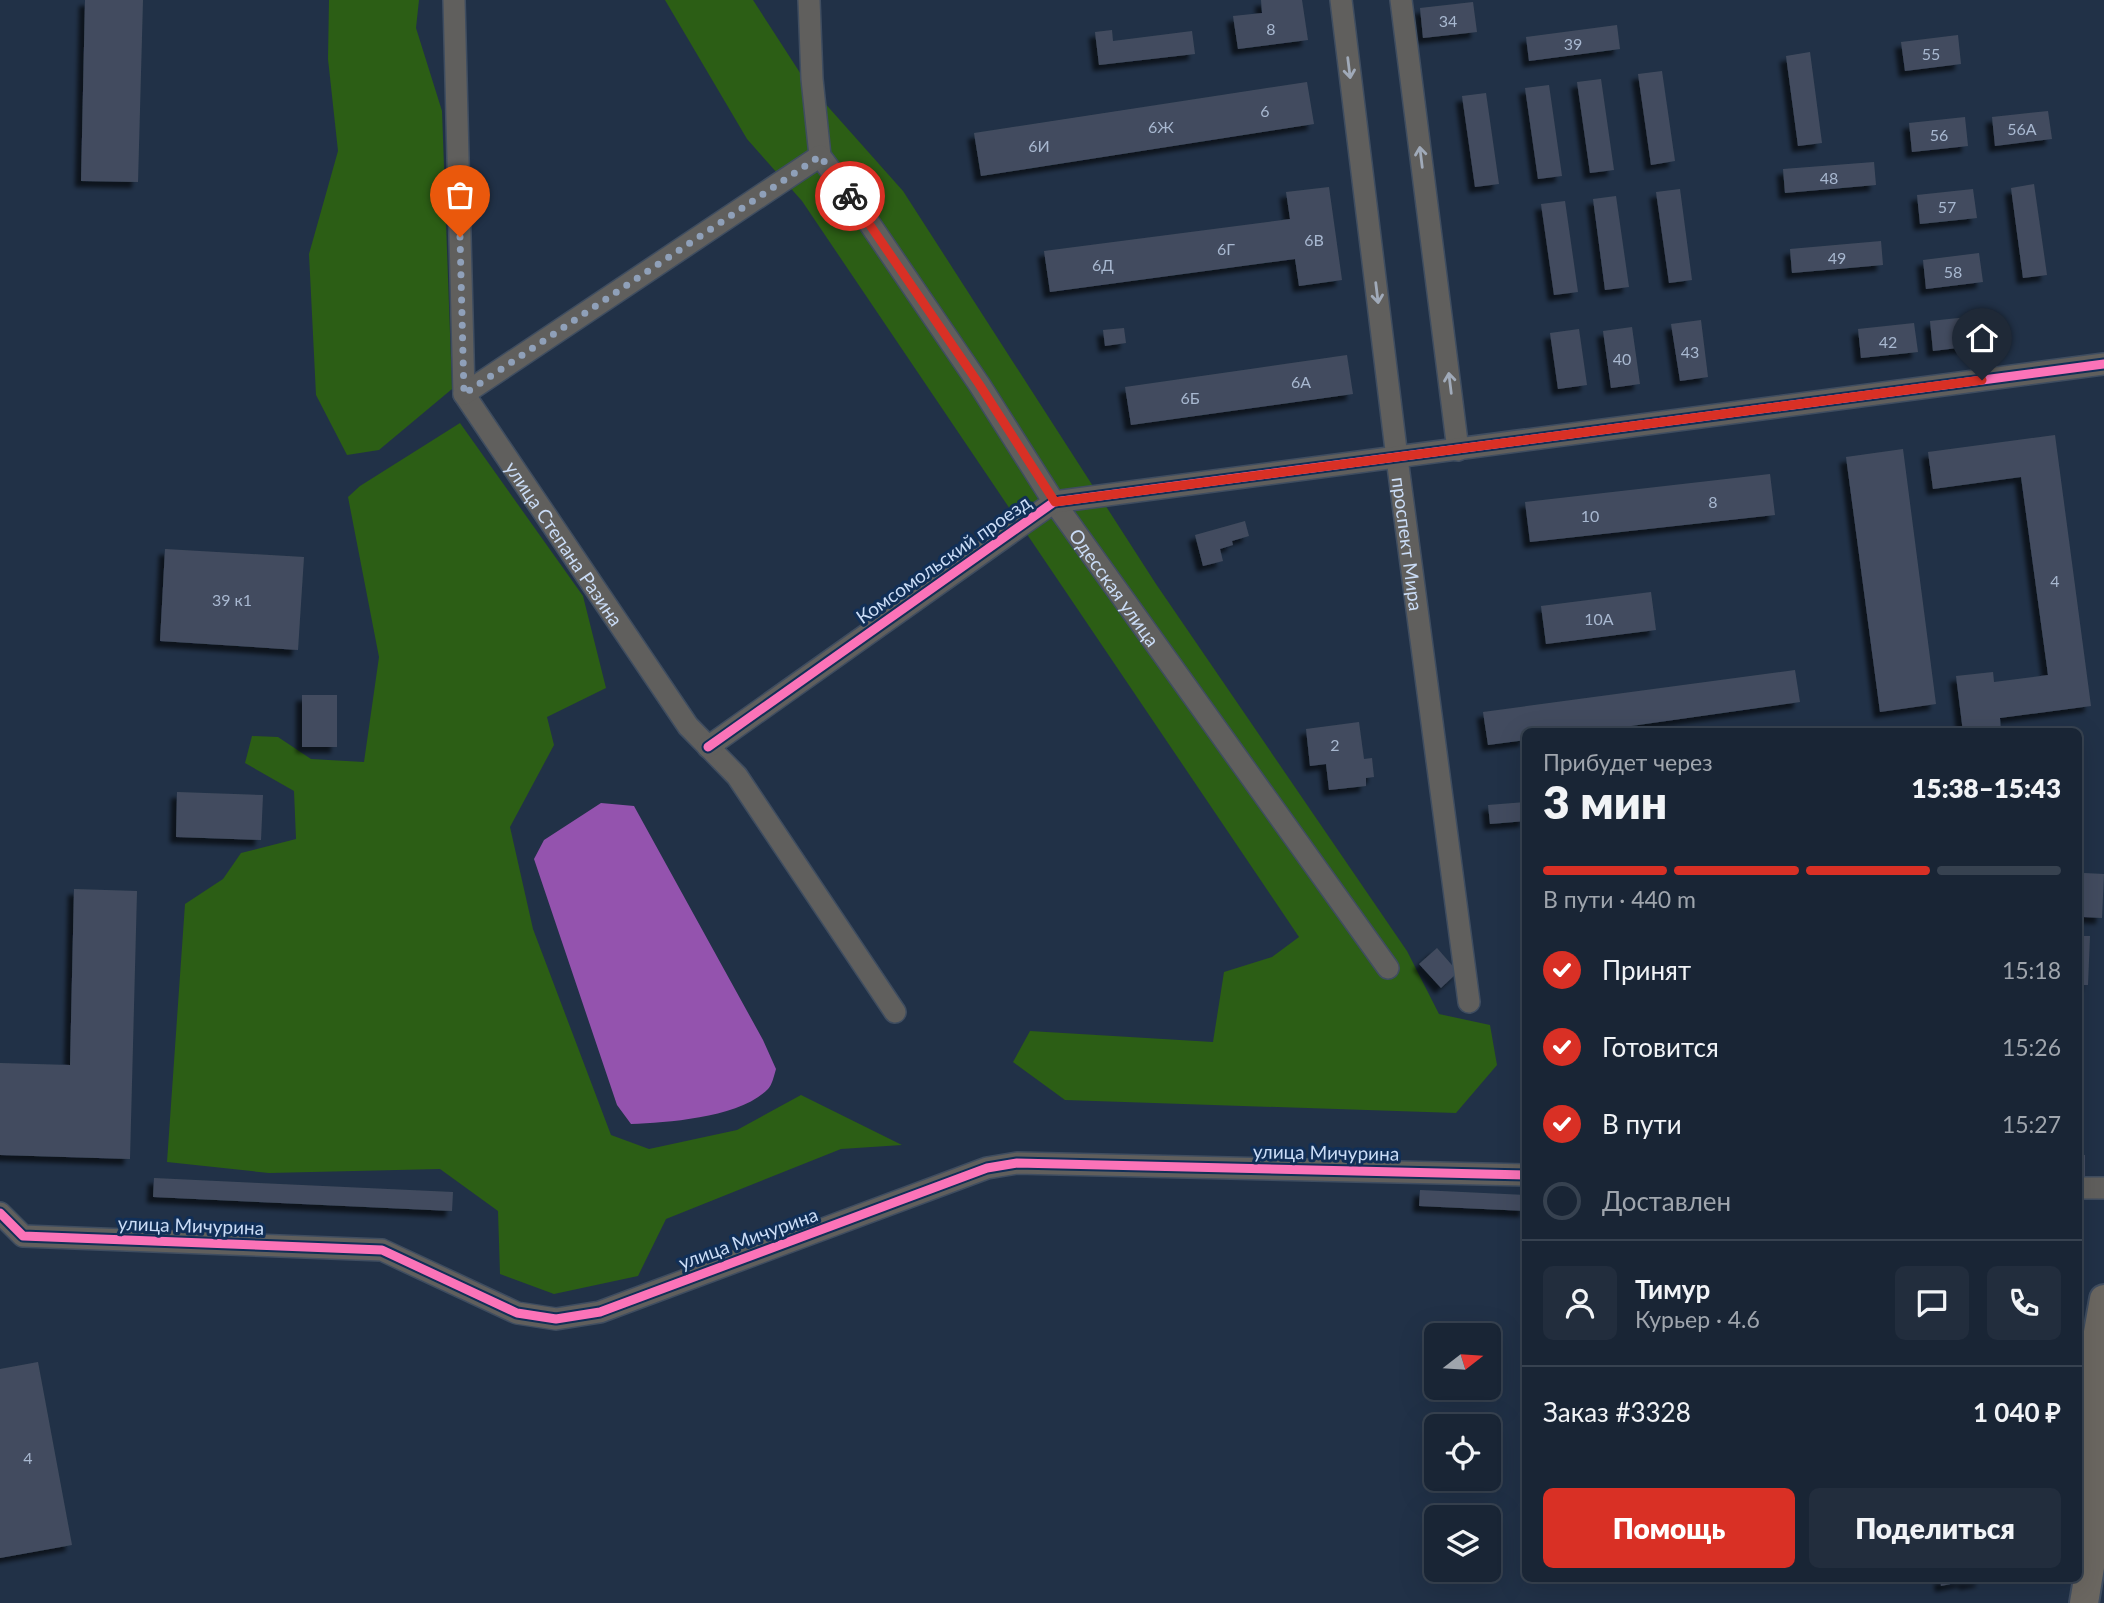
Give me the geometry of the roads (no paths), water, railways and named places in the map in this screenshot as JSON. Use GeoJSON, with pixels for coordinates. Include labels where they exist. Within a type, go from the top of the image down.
{"type":"FeatureCollection","features":[{"type":"Feature","properties":{"kind":"main road"},"geometry":{"type":"LineString","coordinates":[[2084,1603],[2091,1561],[2092,1366],[2104,1299]]}},
{"type":"Feature","properties":{"kind":"street"},"geometry":{"type":"LineString","coordinates":[[454,0],[464,394]]}},
{"type":"Feature","properties":{"kind":"street"},"geometry":{"type":"LineString","coordinates":[[464,394],[820,156],[809,0]]}},
{"type":"Feature","properties":{"kind":"street","name":"проспект Мира"},"geometry":{"type":"LineString","coordinates":[[1341,0],[1397,458],[1469,1002]]}},
{"type":"Feature","properties":{"kind":"street"},"geometry":{"type":"LineString","coordinates":[[1401,0],[1458,450]]}},
{"type":"Feature","properties":{"kind":"street","name":"Одесская улица"},"geometry":{"type":"LineString","coordinates":[[820,156],[861,211],[979,384],[1055,502],[1388,968]]}},
{"type":"Feature","properties":{"kind":"street","name":"Комсомольский проезд"},"geometry":{"type":"LineString","coordinates":[[708,747],[1055,502],[2104,364]]}},
{"type":"Feature","properties":{"kind":"street","name":"улица Степана Разина"},"geometry":{"type":"LineString","coordinates":[[464,394],[688,726],[737,776],[895,1012]]}},
{"type":"Feature","properties":{"kind":"street","name":"улица Мичурина"},"geometry":{"type":"LineString","coordinates":[[0,1213],[23,1236],[382,1250],[517,1312],[556,1319],[600,1312],[987,1168],[1017,1163],[1522,1175]]}},
{"type":"Feature","properties":{"kind":"street"},"geometry":{"type":"LineString","coordinates":[[2082,1188],[2104,1188]]}}]}
